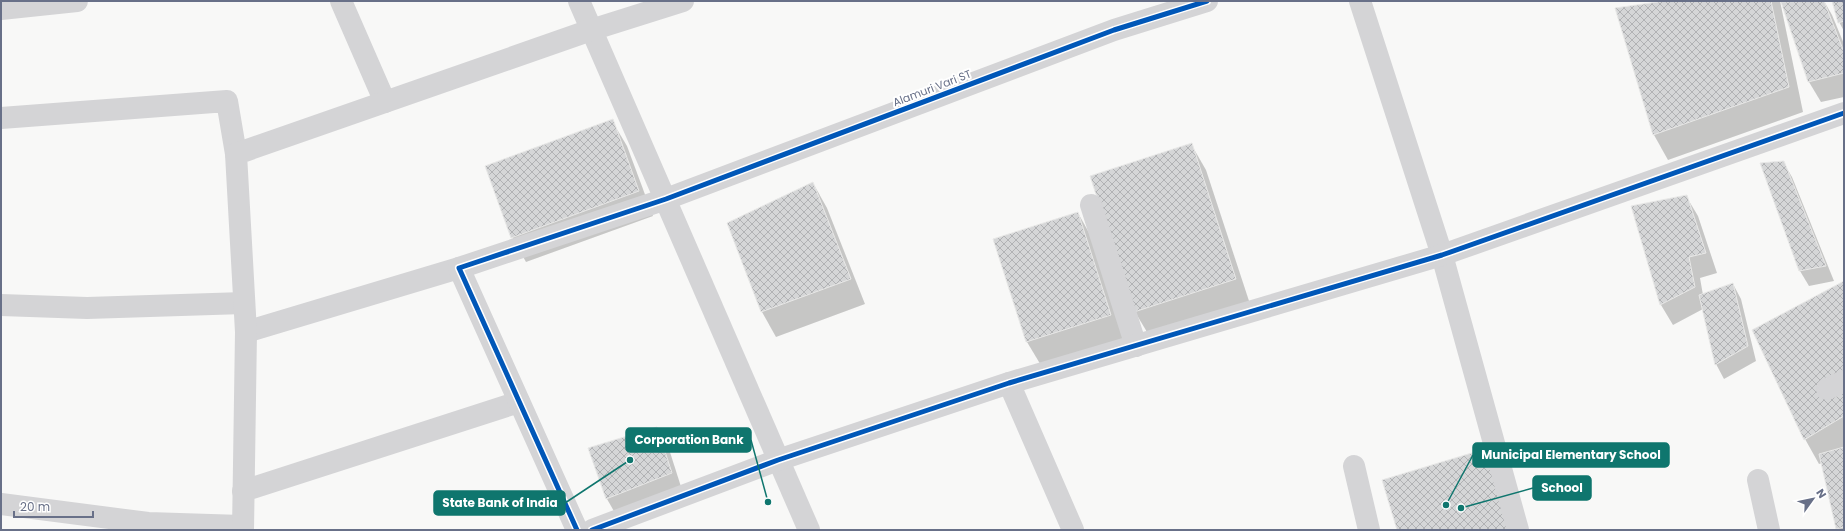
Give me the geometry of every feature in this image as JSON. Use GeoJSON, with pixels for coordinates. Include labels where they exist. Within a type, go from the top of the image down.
{"type":"FeatureCollection","features":[{"type":"Feature","properties":{"kind":"street"},"geometry":{"type":"LineString","coordinates":[[1,9],[77,1]]}},
{"type":"Feature","properties":{"kind":"street"},"geometry":{"type":"LineString","coordinates":[[341,1],[385,102]]}},
{"type":"Feature","properties":{"kind":"street"},"geometry":{"type":"LineString","coordinates":[[579,1],[809,530]]}},
{"type":"Feature","properties":{"kind":"street"},"geometry":{"type":"LineString","coordinates":[[236,154],[591,30],[683,1]]}},
{"type":"Feature","properties":{"kind":"street","name":"Alamuri Vari ST"},"geometry":{"type":"LineString","coordinates":[[246,332],[459,268],[666,200],[1114,30],[1207,1]]}},
{"type":"Feature","properties":{"kind":"street"},"geometry":{"type":"LineString","coordinates":[[1360,1],[1442,255],[1518,530]]}},
{"type":"Feature","properties":{"kind":"street"},"geometry":{"type":"LineString","coordinates":[[1,118],[227,101],[236,154],[246,332],[242,528],[148,523],[1,504]]}},
{"type":"Feature","properties":{"kind":"street"},"geometry":{"type":"LineString","coordinates":[[592,530],[778,460],[1009,383],[1442,255],[1844,113]]}},
{"type":"Feature","properties":{"kind":"street"},"geometry":{"type":"LineString","coordinates":[[1091,205],[1136,346]]}},
{"type":"Feature","properties":{"kind":"street"},"geometry":{"type":"LineString","coordinates":[[459,268],[577,530]]}},
{"type":"Feature","properties":{"kind":"street"},"geometry":{"type":"LineString","coordinates":[[1,305],[87,308],[244,303]]}},
{"type":"Feature","properties":{"kind":"street"},"geometry":{"type":"LineString","coordinates":[[1009,383],[1073,530]]}},
{"type":"Feature","properties":{"kind":"street"},"geometry":{"type":"LineString","coordinates":[[243,491],[519,402]]}},
{"type":"Feature","properties":{"kind":"street"},"geometry":{"type":"LineString","coordinates":[[1354,466],[1369,530]]}},
{"type":"Feature","properties":{"kind":"street"},"geometry":{"type":"LineString","coordinates":[[1758,480],[1769,530]]}},
{"type":"Feature","properties":{"kind":"building"},"geometry":{"type":"Polygon","coordinates":[[[1665,1],[1771,1],[1789,87],[1653,135],[1615,8],[1665,1]]]}},
{"type":"Feature","properties":{"kind":"building"},"geometry":{"type":"Polygon","coordinates":[[[1824,1],[1844,52],[1844,73],[1808,82],[1781,2],[1824,1]]]}},
{"type":"Feature","properties":{"kind":"building"},"geometry":{"type":"Polygon","coordinates":[[[1832,1],[1844,1],[1844,21],[1838,23],[1832,1]]]}},
{"type":"Feature","properties":{"kind":"building"},"geometry":{"type":"Polygon","coordinates":[[[613,119],[639,191],[511,238],[485,166],[613,119]]]}},
{"type":"Feature","properties":{"kind":"building"},"geometry":{"type":"Polygon","coordinates":[[[1192,143],[1236,279],[1134,312],[1090,176],[1192,143]]]}},
{"type":"Feature","properties":{"kind":"building"},"geometry":{"type":"Polygon","coordinates":[[[1784,161],[1826,266],[1799,271],[1760,163],[1784,161]]]}},
{"type":"Feature","properties":{"kind":"building"},"geometry":{"type":"Polygon","coordinates":[[[813,182],[851,279],[761,312],[727,223],[813,182]]]}},
{"type":"Feature","properties":{"kind":"building"},"geometry":{"type":"Polygon","coordinates":[[[1687,195],[1706,253],[1689,257],[1695,287],[1660,305],[1631,206],[1687,195]]]}},
{"type":"Feature","properties":{"kind":"building"},"geometry":{"type":"Polygon","coordinates":[[[1078,212],[1111,315],[1026,342],[993,239],[1078,212]]]}},
{"type":"Feature","properties":{"kind":"building"},"geometry":{"type":"Polygon","coordinates":[[[1844,281],[1844,416],[1804,440],[1752,330],[1844,281]]]}},
{"type":"Feature","properties":{"kind":"building"},"geometry":{"type":"Polygon","coordinates":[[[1733,283],[1748,346],[1715,365],[1699,295],[1733,283]]]}},
{"type":"Feature","properties":{"kind":"building"},"geometry":{"type":"Polygon","coordinates":[[[657,427],[672,473],[606,499],[588,448],[657,427]]]}},
{"type":"Feature","properties":{"kind":"building"},"geometry":{"type":"Polygon","coordinates":[[[1844,447],[1844,527],[1836,529],[1819,454],[1844,447]]]}},
{"type":"Feature","properties":{"kind":"building"},"geometry":{"type":"Polygon","coordinates":[[[1485,449],[1510,530],[1397,530],[1382,480],[1485,449]]]}},
{"type":"Feature","properties":{"kind":"cycle path"},"geometry":{"type":"LineString","coordinates":[[577,530],[459,268],[666,199],[1114,30],[1207,1]]}},
{"type":"Feature","properties":{"kind":"cycle path"},"geometry":{"type":"LineString","coordinates":[[592,530],[778,460],[1009,383],[1442,255],[1844,113]]}},
{"type":"Feature","properties":{"kind":"place","name":"State Bank of India"},"geometry":{"type":"Point","coordinates":[630,460]}},
{"type":"Feature","properties":{"kind":"place","name":"Corporation Bank"},"geometry":{"type":"Point","coordinates":[768,502]}},
{"type":"Feature","properties":{"kind":"place","name":"Municipal Elementary School"},"geometry":{"type":"Point","coordinates":[1446,505]}},
{"type":"Feature","properties":{"kind":"place","name":"School"},"geometry":{"type":"Point","coordinates":[1461,508]}}]}
